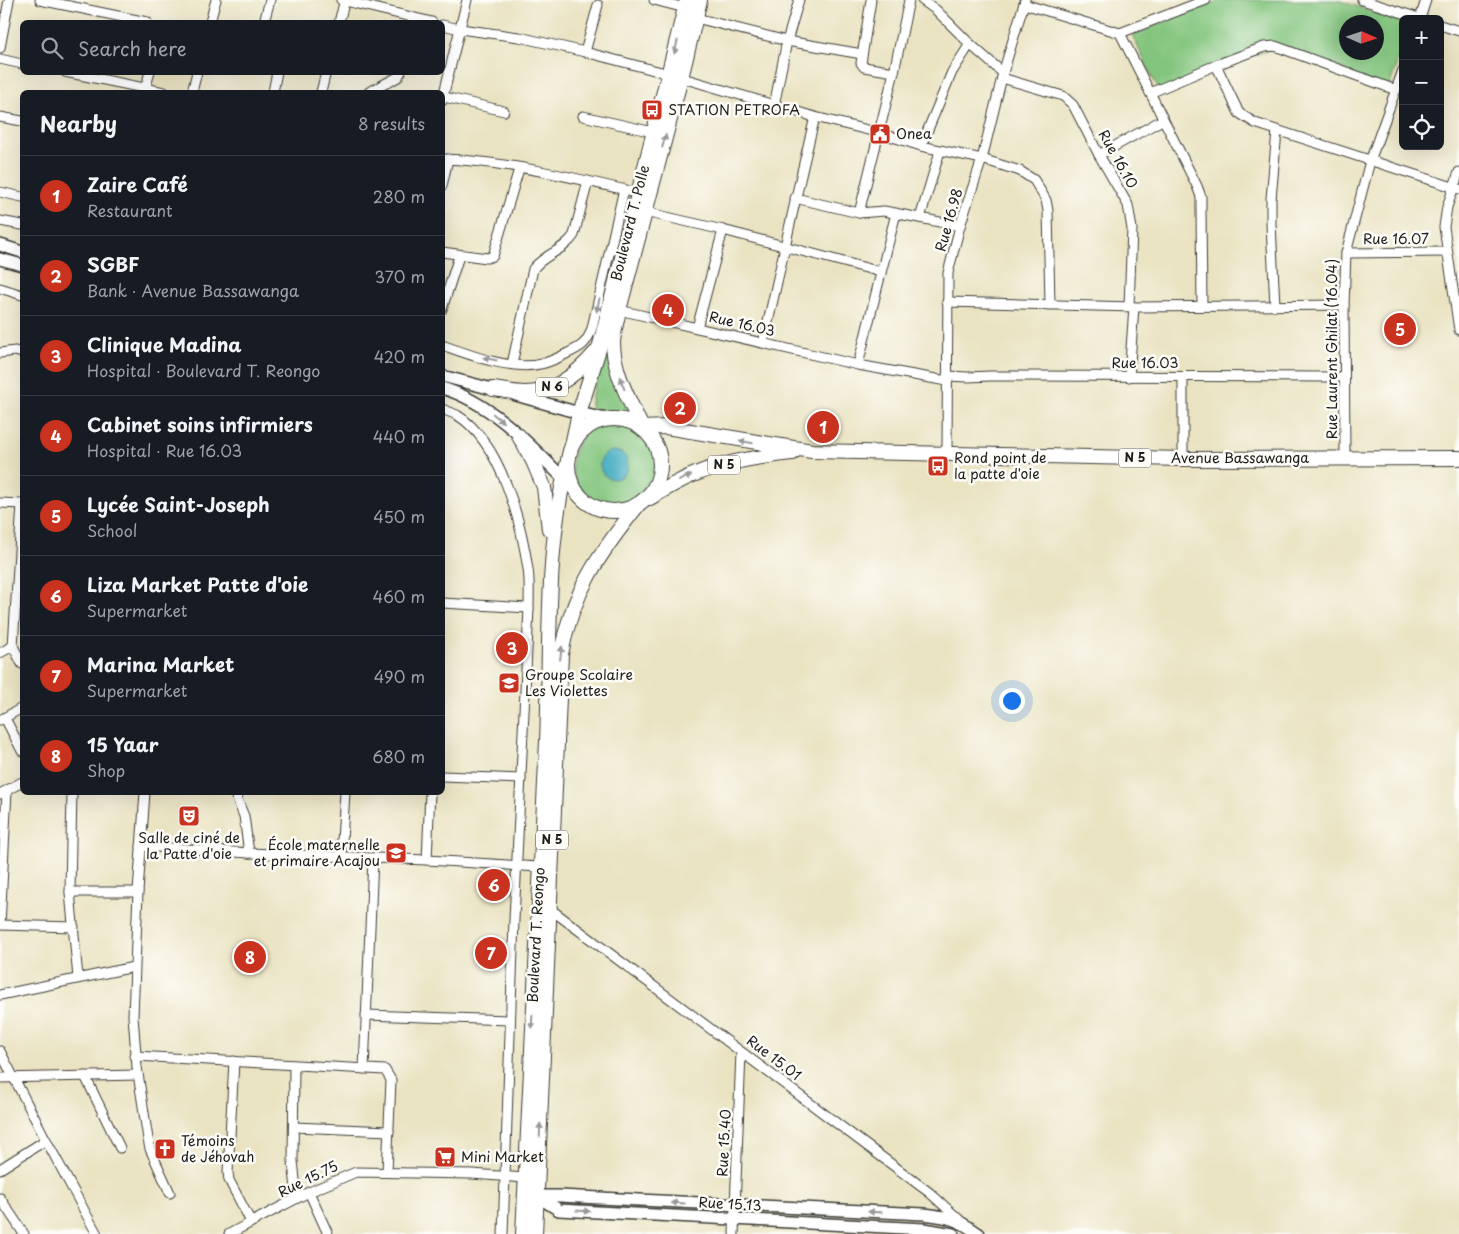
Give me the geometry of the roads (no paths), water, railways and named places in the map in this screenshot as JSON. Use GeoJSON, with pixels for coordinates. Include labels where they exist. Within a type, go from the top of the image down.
{"type":"FeatureCollection","features":[{"type":"Feature","properties":{"kind":"highway","name":"Boulevard T. Polle"},"geometry":{"type":"LineString","coordinates":[[642,428],[626,393],[617,367],[613,342],[619,310],[645,212],[689,9],[700,0]]}},
{"type":"Feature","properties":{"kind":"highway","name":"Boulevard T. Polle"},"geometry":{"type":"LineString","coordinates":[[571,451],[579,413],[599,349],[631,191],[675,76]]}},
{"type":"Feature","properties":{"kind":"highway","name":"N 6"},"geometry":{"type":"LineString","coordinates":[[493,389],[523,393],[558,385],[578,372],[599,349]]}},
{"type":"Feature","properties":{"kind":"highway","name":"N 5"},"geometry":{"type":"LineString","coordinates":[[535,1234],[559,675],[567,625],[588,575],[614,534],[651,493],[657,483],[661,466],[655,443],[642,428],[628,420],[617,418],[606,419],[588,426],[579,435],[571,451]]}},
{"type":"Feature","properties":{"kind":"highway","name":"Avenue Bassawanga"},"geometry":{"type":"LineString","coordinates":[[642,428],[666,428],[812,451],[1184,459],[1459,458]]}},
{"type":"Feature","properties":{"kind":"highway","name":"N 5"},"geometry":{"type":"LineString","coordinates":[[519,436],[533,461],[544,487],[552,554]]}},
{"type":"Feature","properties":{"kind":"highway","name":"Boulevard T. Reongo"},"geometry":{"type":"LineString","coordinates":[[523,1234],[539,867],[548,721],[552,554],[559,498],[571,451]]}},
{"type":"Feature","properties":{"kind":"highway"},"geometry":{"type":"LineString","coordinates":[[571,451],[570,476],[578,493]]}},
{"type":"Feature","properties":{"kind":"highway","name":"Avenue Bassawanga"},"geometry":{"type":"LineString","coordinates":[[640,503],[682,480],[714,468],[752,459],[812,451]]}},
{"type":"Feature","properties":{"kind":"highway"},"geometry":{"type":"LineString","coordinates":[[544,487],[559,498]]}},
{"type":"Feature","properties":{"kind":"highway","name":"N 5"},"geometry":{"type":"LineString","coordinates":[[578,493],[592,505],[609,511],[627,510],[640,503]]}},
{"type":"Feature","properties":{"kind":"main road"},"geometry":{"type":"LineString","coordinates":[[0,245],[20,251]]}},
{"type":"Feature","properties":{"kind":"main road"},"geometry":{"type":"LineString","coordinates":[[0,259],[20,264]]}},
{"type":"Feature","properties":{"kind":"main road","name":"N 6"},"geometry":{"type":"LineString","coordinates":[[445,377],[606,419]]}},
{"type":"Feature","properties":{"kind":"main road"},"geometry":{"type":"LineString","coordinates":[[445,389],[459,393],[479,403],[543,457],[578,493]]}},
{"type":"Feature","properties":{"kind":"main road","name":"Rue 15.13"},"geometry":{"type":"LineString","coordinates":[[524,1178],[538,1196],[559,1210],[948,1233]]}},
{"type":"Feature","properties":{"kind":"main road","name":"Rue 15.13"},"geometry":{"type":"LineString","coordinates":[[538,1196],[924,1214],[941,1216],[962,1222]]}},
{"type":"Feature","properties":{"kind":"main road","name":"Rue 15.01"},"geometry":{"type":"LineString","coordinates":[[962,1222],[979,1234]]}},
{"type":"Feature","properties":{"kind":"street"},"geometry":{"type":"LineString","coordinates":[[0,48],[9,0]]}},
{"type":"Feature","properties":{"kind":"street"},"geometry":{"type":"LineString","coordinates":[[40,0],[137,20]]}},
{"type":"Feature","properties":{"kind":"street"},"geometry":{"type":"LineString","coordinates":[[211,20],[216,0]]}},
{"type":"Feature","properties":{"kind":"street"},"geometry":{"type":"LineString","coordinates":[[265,20],[270,0]]}},
{"type":"Feature","properties":{"kind":"street"},"geometry":{"type":"LineString","coordinates":[[339,20],[344,0],[413,20]]}},
{"type":"Feature","properties":{"kind":"street"},"geometry":{"type":"LineString","coordinates":[[445,91],[467,0]]}},
{"type":"Feature","properties":{"kind":"street"},"geometry":{"type":"LineString","coordinates":[[654,0],[787,40],[862,54]]}},
{"type":"Feature","properties":{"kind":"street"},"geometry":{"type":"LineString","coordinates":[[774,106],[787,40],[799,0]]}},
{"type":"Feature","properties":{"kind":"street"},"geometry":{"type":"LineString","coordinates":[[871,0],[862,54],[862,65],[894,72]]}},
{"type":"Feature","properties":{"kind":"street"},"geometry":{"type":"LineString","coordinates":[[859,213],[880,133],[909,0]]}},
{"type":"Feature","properties":{"kind":"street","name":"Rue 16.10"},"geometry":{"type":"LineString","coordinates":[[922,0],[936,10],[1003,75],[1063,96],[1073,105],[1128,205],[1132,229],[1129,377]]}},
{"type":"Feature","properties":{"kind":"street"},"geometry":{"type":"LineString","coordinates":[[1362,0],[1409,15]]}},
{"type":"Feature","properties":{"kind":"street"},"geometry":{"type":"LineString","coordinates":[[1422,15],[1426,0]]}},
{"type":"Feature","properties":{"kind":"street"},"geometry":{"type":"LineString","coordinates":[[1025,2],[1120,34],[1200,1]]}},
{"type":"Feature","properties":{"kind":"street","name":"Rue 16.98"},"geometry":{"type":"LineString","coordinates":[[947,454],[948,273],[960,226],[982,159],[1003,75],[1025,2]]}},
{"type":"Feature","properties":{"kind":"street"},"geometry":{"type":"LineString","coordinates":[[585,52],[598,5]]}},
{"type":"Feature","properties":{"kind":"street"},"geometry":{"type":"LineString","coordinates":[[445,26],[519,37],[585,52],[675,76],[815,118],[1020,170],[1034,180],[1046,200],[1048,211],[1050,305]]}},
{"type":"Feature","properties":{"kind":"street"},"geometry":{"type":"LineString","coordinates":[[1444,26],[1459,31]]}},
{"type":"Feature","properties":{"kind":"street"},"geometry":{"type":"LineString","coordinates":[[1120,34],[1162,120],[1198,186],[1201,197],[1202,306]]}},
{"type":"Feature","properties":{"kind":"street"},"geometry":{"type":"LineString","coordinates":[[921,146],[952,72],[970,44]]}},
{"type":"Feature","properties":{"kind":"street"},"geometry":{"type":"LineString","coordinates":[[1150,93],[1216,65],[1264,47],[1275,46],[1396,90]]}},
{"type":"Feature","properties":{"kind":"street"},"geometry":{"type":"LineString","coordinates":[[0,59],[20,64]]}},
{"type":"Feature","properties":{"kind":"street"},"geometry":{"type":"LineString","coordinates":[[1216,65],[1239,113],[1255,123],[1456,188]]}},
{"type":"Feature","properties":{"kind":"street"},"geometry":{"type":"LineString","coordinates":[[79,75],[151,90]]}},
{"type":"Feature","properties":{"kind":"street"},"geometry":{"type":"LineString","coordinates":[[145,89],[149,75]]}},
{"type":"Feature","properties":{"kind":"street"},"geometry":{"type":"LineString","coordinates":[[192,90],[196,75]]}},
{"type":"Feature","properties":{"kind":"street"},"geometry":{"type":"LineString","coordinates":[[273,90],[276,75]]}},
{"type":"Feature","properties":{"kind":"street"},"geometry":{"type":"LineString","coordinates":[[322,90],[325,75]]}},
{"type":"Feature","properties":{"kind":"street"},"geometry":{"type":"LineString","coordinates":[[373,90],[399,75]]}},
{"type":"Feature","properties":{"kind":"street","name":"Rue Laurent Ghilat (16.04)"},"geometry":{"type":"LineString","coordinates":[[1345,458],[1343,378],[1346,253],[1370,161],[1399,81]]}},
{"type":"Feature","properties":{"kind":"street"},"geometry":{"type":"LineString","coordinates":[[445,99],[504,111]]}},
{"type":"Feature","properties":{"kind":"street"},"geometry":{"type":"LineString","coordinates":[[583,116],[654,132]]}},
{"type":"Feature","properties":{"kind":"street"},"geometry":{"type":"LineString","coordinates":[[0,117],[20,121]]}},
{"type":"Feature","properties":{"kind":"street"},"geometry":{"type":"LineString","coordinates":[[763,343],[815,118]]}},
{"type":"Feature","properties":{"kind":"street"},"geometry":{"type":"LineString","coordinates":[[1099,155],[1162,120]]}},
{"type":"Feature","properties":{"kind":"street"},"geometry":{"type":"LineString","coordinates":[[1275,306],[1271,224],[1277,131]]}},
{"type":"Feature","properties":{"kind":"street"},"geometry":{"type":"LineString","coordinates":[[920,218],[940,151]]}},
{"type":"Feature","properties":{"kind":"street"},"geometry":{"type":"LineString","coordinates":[[445,159],[519,169],[588,181],[631,191],[592,328],[588,339],[580,348],[540,365],[523,366],[468,354],[445,346]]}},
{"type":"Feature","properties":{"kind":"street"},"geometry":{"type":"LineString","coordinates":[[445,253],[459,256],[487,258],[493,256],[519,169]]}},
{"type":"Feature","properties":{"kind":"street"},"geometry":{"type":"LineString","coordinates":[[1459,172],[1456,188],[1444,218],[1447,252],[1455,285],[1459,330]]}},
{"type":"Feature","properties":{"kind":"street"},"geometry":{"type":"LineString","coordinates":[[512,364],[534,269],[537,264],[570,242],[574,235],[588,181]]}},
{"type":"Feature","properties":{"kind":"street"},"geometry":{"type":"LineString","coordinates":[[0,192],[20,197]]}},
{"type":"Feature","properties":{"kind":"street"},"geometry":{"type":"LineString","coordinates":[[795,198],[859,213],[884,211],[960,226]]}},
{"type":"Feature","properties":{"kind":"street"},"geometry":{"type":"LineString","coordinates":[[645,212],[723,230],[881,272]]}},
{"type":"Feature","properties":{"kind":"street"},"geometry":{"type":"LineString","coordinates":[[858,365],[896,213]]}},
{"type":"Feature","properties":{"kind":"street"},"geometry":{"type":"LineString","coordinates":[[0,221],[20,225]]}},
{"type":"Feature","properties":{"kind":"street"},"geometry":{"type":"LineString","coordinates":[[697,328],[723,230]]}},
{"type":"Feature","properties":{"kind":"street","name":"Rue 16.07"},"geometry":{"type":"LineString","coordinates":[[1346,253],[1447,252]]}},
{"type":"Feature","properties":{"kind":"street"},"geometry":{"type":"LineString","coordinates":[[445,300],[459,256]]}},
{"type":"Feature","properties":{"kind":"street"},"geometry":{"type":"LineString","coordinates":[[0,288],[20,293]]}},
{"type":"Feature","properties":{"kind":"street"},"geometry":{"type":"LineString","coordinates":[[947,302],[1131,306],[1344,305]]}},
{"type":"Feature","properties":{"kind":"street","name":"Rue 16.03"},"geometry":{"type":"LineString","coordinates":[[619,310],[858,365],[947,378],[1343,378]]}},
{"type":"Feature","properties":{"kind":"street"},"geometry":{"type":"LineString","coordinates":[[0,353],[15,351],[20,352]]}},
{"type":"Feature","properties":{"kind":"street"},"geometry":{"type":"LineString","coordinates":[[1183,377],[1184,459]]}},
{"type":"Feature","properties":{"kind":"street"},"geometry":{"type":"LineString","coordinates":[[445,410],[457,416],[471,427],[485,443],[501,470],[511,496],[528,571],[529,608],[510,1020],[503,1234]]}},
{"type":"Feature","properties":{"kind":"street"},"geometry":{"type":"LineString","coordinates":[[0,503],[20,504]]}},
{"type":"Feature","properties":{"kind":"street"},"geometry":{"type":"LineString","coordinates":[[20,536],[13,646],[20,660]]}},
{"type":"Feature","properties":{"kind":"street"},"geometry":{"type":"LineString","coordinates":[[445,603],[529,608]]}},
{"type":"Feature","properties":{"kind":"street"},"geometry":{"type":"LineString","coordinates":[[0,653],[13,646]]}},
{"type":"Feature","properties":{"kind":"street"},"geometry":{"type":"LineString","coordinates":[[20,709],[3,719],[20,748]]}},
{"type":"Feature","properties":{"kind":"street"},"geometry":{"type":"LineString","coordinates":[[445,776],[521,780]]}},
{"type":"Feature","properties":{"kind":"street"},"geometry":{"type":"LineString","coordinates":[[20,783],[3,793],[0,925],[74,927]]}},
{"type":"Feature","properties":{"kind":"street"},"geometry":{"type":"LineString","coordinates":[[72,795],[70,892],[78,978]]}},
{"type":"Feature","properties":{"kind":"street"},"geometry":{"type":"LineString","coordinates":[[144,795],[132,1016],[135,1056],[150,1149],[170,1193]]}},
{"type":"Feature","properties":{"kind":"street"},"geometry":{"type":"LineString","coordinates":[[235,795],[244,816],[249,853]]}},
{"type":"Feature","properties":{"kind":"street"},"geometry":{"type":"LineString","coordinates":[[342,857],[345,795]]}},
{"type":"Feature","properties":{"kind":"street"},"geometry":{"type":"LineString","coordinates":[[427,860],[430,795]]}},
{"type":"Feature","properties":{"kind":"street"},"geometry":{"type":"LineString","coordinates":[[141,846],[539,867]]}},
{"type":"Feature","properties":{"kind":"street"},"geometry":{"type":"LineString","coordinates":[[364,1069],[373,858]]}},
{"type":"Feature","properties":{"kind":"street"},"geometry":{"type":"LineString","coordinates":[[70,892],[138,892]]}},
{"type":"Feature","properties":{"kind":"street","name":"Rue 15.01"},"geometry":{"type":"LineString","coordinates":[[549,908],[930,1193],[962,1222]]}},
{"type":"Feature","properties":{"kind":"street"},"geometry":{"type":"LineString","coordinates":[[0,995],[134,967]]}},
{"type":"Feature","properties":{"kind":"street"},"geometry":{"type":"LineString","coordinates":[[366,1015],[510,1020]]}},
{"type":"Feature","properties":{"kind":"street"},"geometry":{"type":"LineString","coordinates":[[0,1051],[97,1234]]}},
{"type":"Feature","properties":{"kind":"street","name":"Rue 15.40"},"geometry":{"type":"LineString","coordinates":[[734,1234],[741,1052]]}},
{"type":"Feature","properties":{"kind":"street"},"geometry":{"type":"LineString","coordinates":[[135,1056],[385,1070],[391,1080],[387,1172]]}},
{"type":"Feature","properties":{"kind":"street"},"geometry":{"type":"LineString","coordinates":[[234,1061],[228,1173],[229,1180],[251,1222]]}},
{"type":"Feature","properties":{"kind":"street"},"geometry":{"type":"LineString","coordinates":[[294,1065],[293,1161],[297,1198]]}},
{"type":"Feature","properties":{"kind":"street"},"geometry":{"type":"LineString","coordinates":[[0,1078],[138,1075]]}},
{"type":"Feature","properties":{"kind":"street"},"geometry":{"type":"LineString","coordinates":[[85,1076],[120,1148]]}},
{"type":"Feature","properties":{"kind":"street"},"geometry":{"type":"LineString","coordinates":[[294,1127],[389,1131]]}},
{"type":"Feature","properties":{"kind":"street"},"geometry":{"type":"LineString","coordinates":[[0,1169],[46,1140]]}},
{"type":"Feature","properties":{"kind":"street","name":"Rue 15.75"},"geometry":{"type":"LineString","coordinates":[[230,1234],[309,1192],[356,1172],[524,1178]]}},
{"type":"Feature","properties":{"kind":"street"},"geometry":{"type":"LineString","coordinates":[[309,1192],[328,1234]]}},
{"type":"Feature","properties":{"kind":"street"},"geometry":{"type":"LineString","coordinates":[[0,1198],[24,1234]]}},
{"type":"Feature","properties":{"kind":"water"},"geometry":{"type":"Polygon","coordinates":[[[614,451],[624,455],[628,465],[624,475],[614,479],[604,475],[600,465],[604,455],[614,451]]]}},
{"type":"Feature","properties":{"kind":"place","name":"STATION PETROFA"},"geometry":{"type":"Point","coordinates":[652,110]}},
{"type":"Feature","properties":{"kind":"place","name":"Onea"},"geometry":{"type":"Point","coordinates":[880,134]}},
{"type":"Feature","properties":{"kind":"place","name":"Cabinet soins infirmiers"},"geometry":{"type":"Point","coordinates":[668,310]}},
{"type":"Feature","properties":{"kind":"place","name":"Lycée Saint-Joseph"},"geometry":{"type":"Point","coordinates":[1400,329]}},
{"type":"Feature","properties":{"kind":"place","name":"SGBF"},"geometry":{"type":"Point","coordinates":[680,408]}},
{"type":"Feature","properties":{"kind":"place","name":"Zaire Café"},"geometry":{"type":"Point","coordinates":[823,427]}},
{"type":"Feature","properties":{"kind":"place","name":"Rond point de la patte d'oie"},"geometry":{"type":"Point","coordinates":[938,466]}},
{"type":"Feature","properties":{"kind":"place","name":"Clinique Madina"},"geometry":{"type":"Point","coordinates":[512,648]}},
{"type":"Feature","properties":{"kind":"place","name":"Groupe Scolaire Les Violettes"},"geometry":{"type":"Point","coordinates":[509,683]}},
{"type":"Feature","properties":{"kind":"place","name":"Salle de ciné de la Patte d'oie"},"geometry":{"type":"Point","coordinates":[189,816]}},
{"type":"Feature","properties":{"kind":"place","name":"École maternelle et primaire Acajou"},"geometry":{"type":"Point","coordinates":[396,853]}},
{"type":"Feature","properties":{"kind":"place","name":"Liza Market Patte d'oie"},"geometry":{"type":"Point","coordinates":[494,885]}},
{"type":"Feature","properties":{"kind":"place","name":"Marina Market"},"geometry":{"type":"Point","coordinates":[491,953]}},
{"type":"Feature","properties":{"kind":"place","name":"15 Yaar"},"geometry":{"type":"Point","coordinates":[250,957]}},
{"type":"Feature","properties":{"kind":"place","name":"Témoins de Jéhovah"},"geometry":{"type":"Point","coordinates":[165,1149]}},
{"type":"Feature","properties":{"kind":"place","name":"Mini Market"},"geometry":{"type":"Point","coordinates":[445,1157]}}]}
